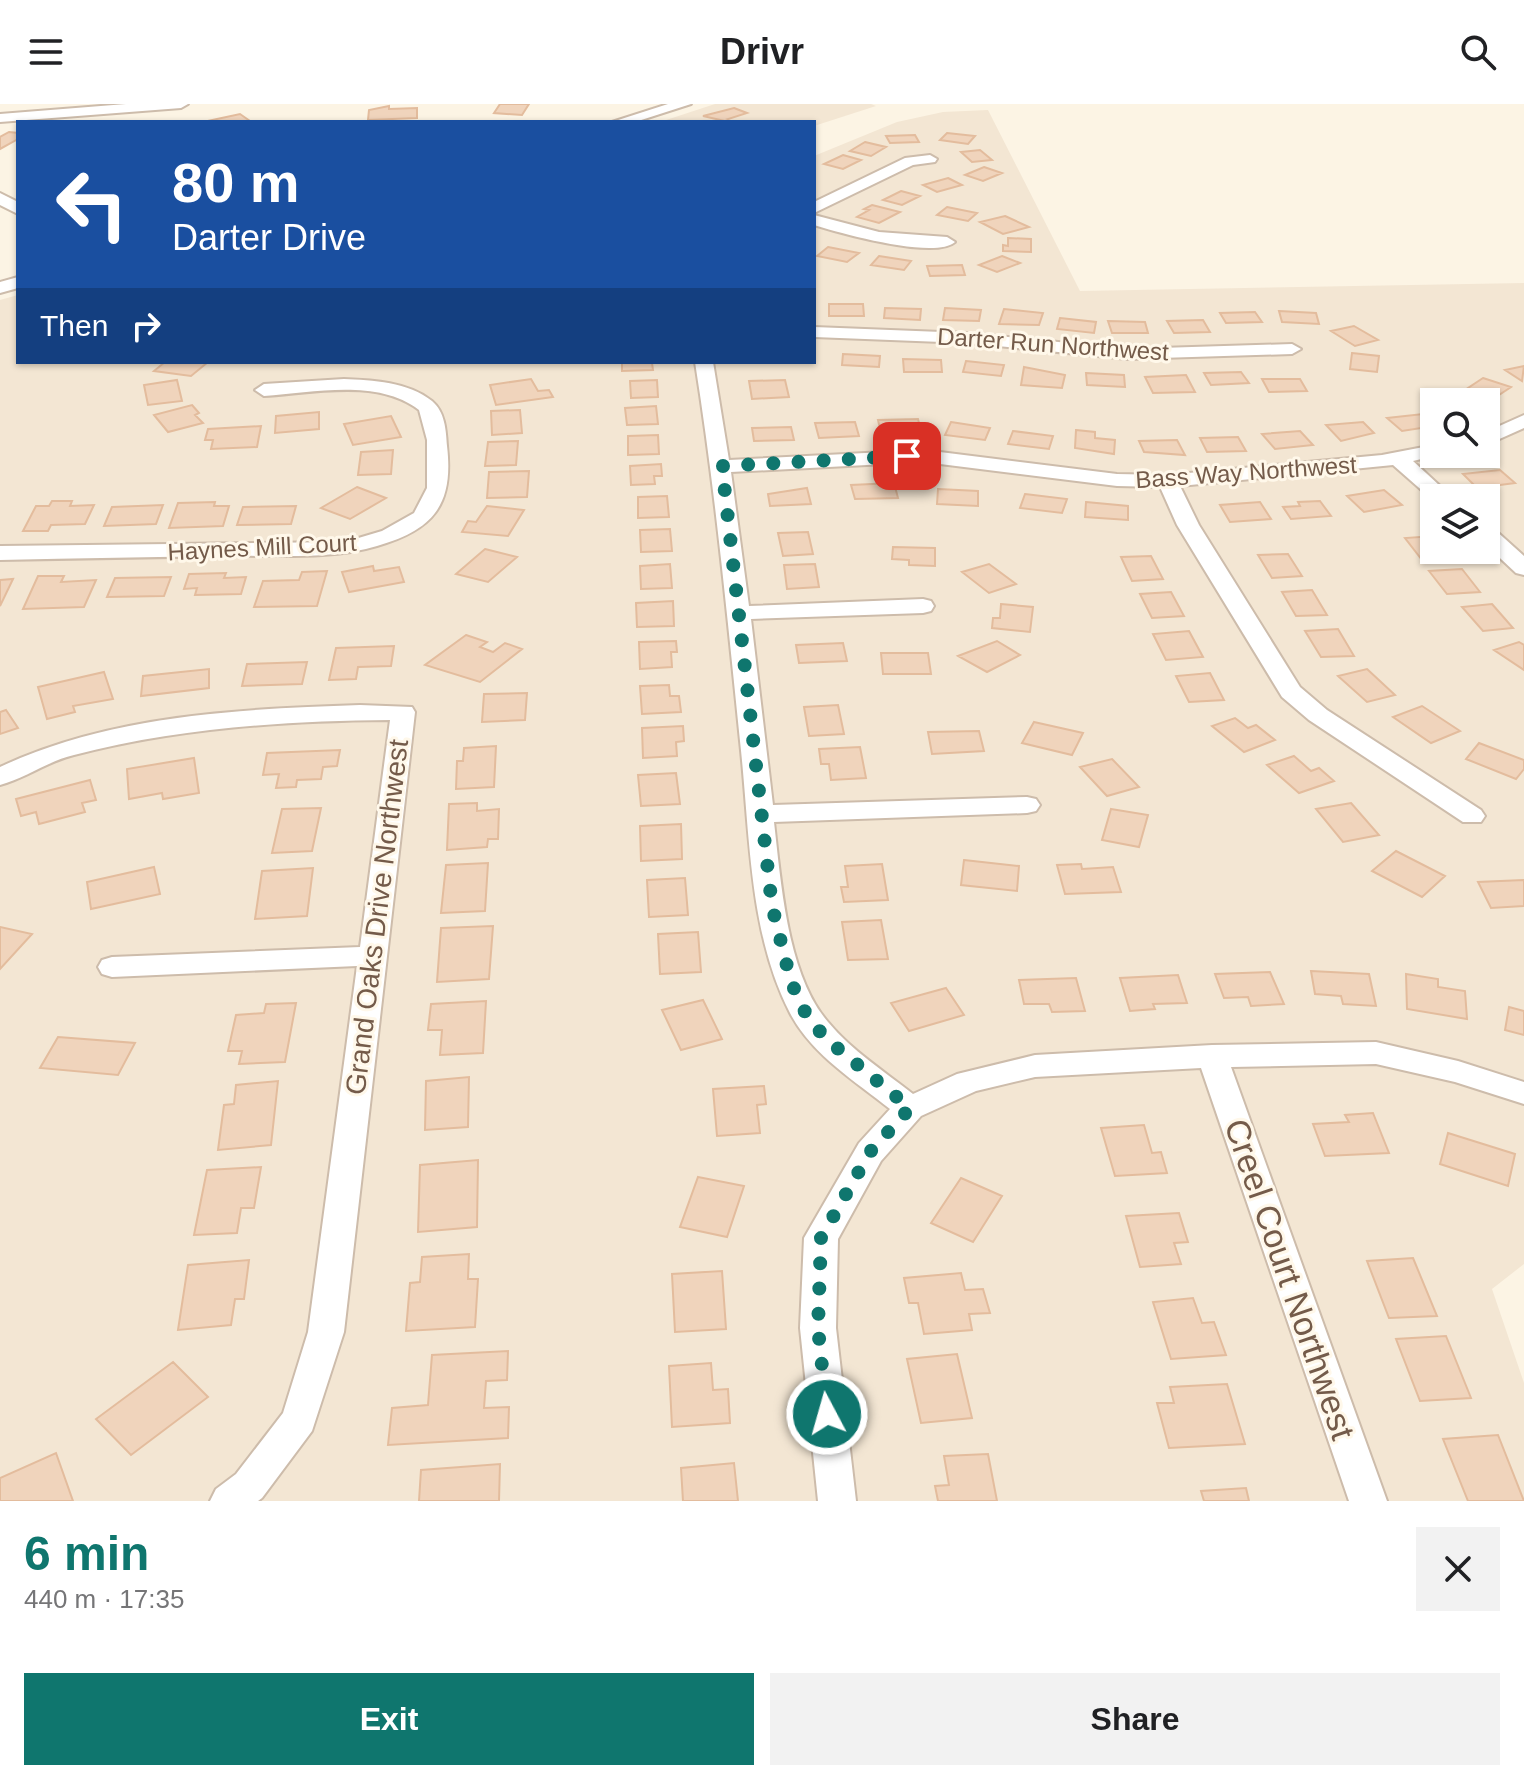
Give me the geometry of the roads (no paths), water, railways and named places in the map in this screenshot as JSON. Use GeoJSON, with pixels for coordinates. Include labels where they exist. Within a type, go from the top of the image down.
{"type":"FeatureCollection","features":[{"type":"Feature","properties":{"kind":"street"},"geometry":{"type":"LineString","coordinates":[[0,118],[181,104]]}},
{"type":"Feature","properties":{"kind":"street"},"geometry":{"type":"LineString","coordinates":[[626,120],[684,104]]}},
{"type":"Feature","properties":{"kind":"street"},"geometry":{"type":"LineString","coordinates":[[816,207],[910,161],[930,159]]}},
{"type":"Feature","properties":{"kind":"street"},"geometry":{"type":"LineString","coordinates":[[816,221],[878,239],[914,243],[947,242]]}},
{"type":"Feature","properties":{"kind":"street","name":"Darter Run Northwest"},"geometry":{"type":"LineString","coordinates":[[816,332],[967,338],[1128,354],[1292,349]]}},
{"type":"Feature","properties":{"kind":"street"},"geometry":{"type":"LineString","coordinates":[[704,364],[722,466],[772,906],[791,982],[806,1014],[825,1038],[910,1108]]}},
{"type":"Feature","properties":{"kind":"street","name":"Haynes Mill Court"},"geometry":{"type":"LineString","coordinates":[[0,553],[345,548],[383,539],[424,517],[437,497],[441,466],[433,413],[422,402],[376,386],[264,390]]}},
{"type":"Feature","properties":{"kind":"street"},"geometry":{"type":"LineString","coordinates":[[1500,432],[1524,421]]}},
{"type":"Feature","properties":{"kind":"street","name":"Bass Way Northwest"},"geometry":{"type":"LineString","coordinates":[[722,466],[924,456],[971,459],[1117,480],[1167,481],[1229,478],[1420,454]]}},
{"type":"Feature","properties":{"kind":"street"},"geometry":{"type":"LineString","coordinates":[[1397,458],[1427,484]]}},
{"type":"Feature","properties":{"kind":"street"},"geometry":{"type":"LineString","coordinates":[[1167,481],[1188,525],[1291,692],[1318,715],[1472,816]]}},
{"type":"Feature","properties":{"kind":"street"},"geometry":{"type":"LineString","coordinates":[[1500,547],[1524,568]]}},
{"type":"Feature","properties":{"kind":"street"},"geometry":{"type":"LineString","coordinates":[[738,613],[923,606]]}},
{"type":"Feature","properties":{"kind":"street","name":"Grand Oaks Drive Northwest"},"geometry":{"type":"LineString","coordinates":[[0,777],[60,751],[215,720],[309,713],[403,712],[326,1332],[299,1420],[249,1486],[229,1501]]}},
{"type":"Feature","properties":{"kind":"street"},"geometry":{"type":"LineString","coordinates":[[761,814],[1027,805]]}},
{"type":"Feature","properties":{"kind":"street"},"geometry":{"type":"LineString","coordinates":[[112,967],[372,956]]}},
{"type":"Feature","properties":{"kind":"street"},"geometry":{"type":"LineString","coordinates":[[837,1501],[818,1328],[821,1238],[870,1152],[910,1108],[968,1082],[1035,1066],[1212,1056],[1376,1053],[1458,1072],[1524,1093]]}},
{"type":"Feature","properties":{"kind":"street","name":"Creel Court Northwest"},"geometry":{"type":"LineString","coordinates":[[1212,1056],[1368,1501]]}}]}
